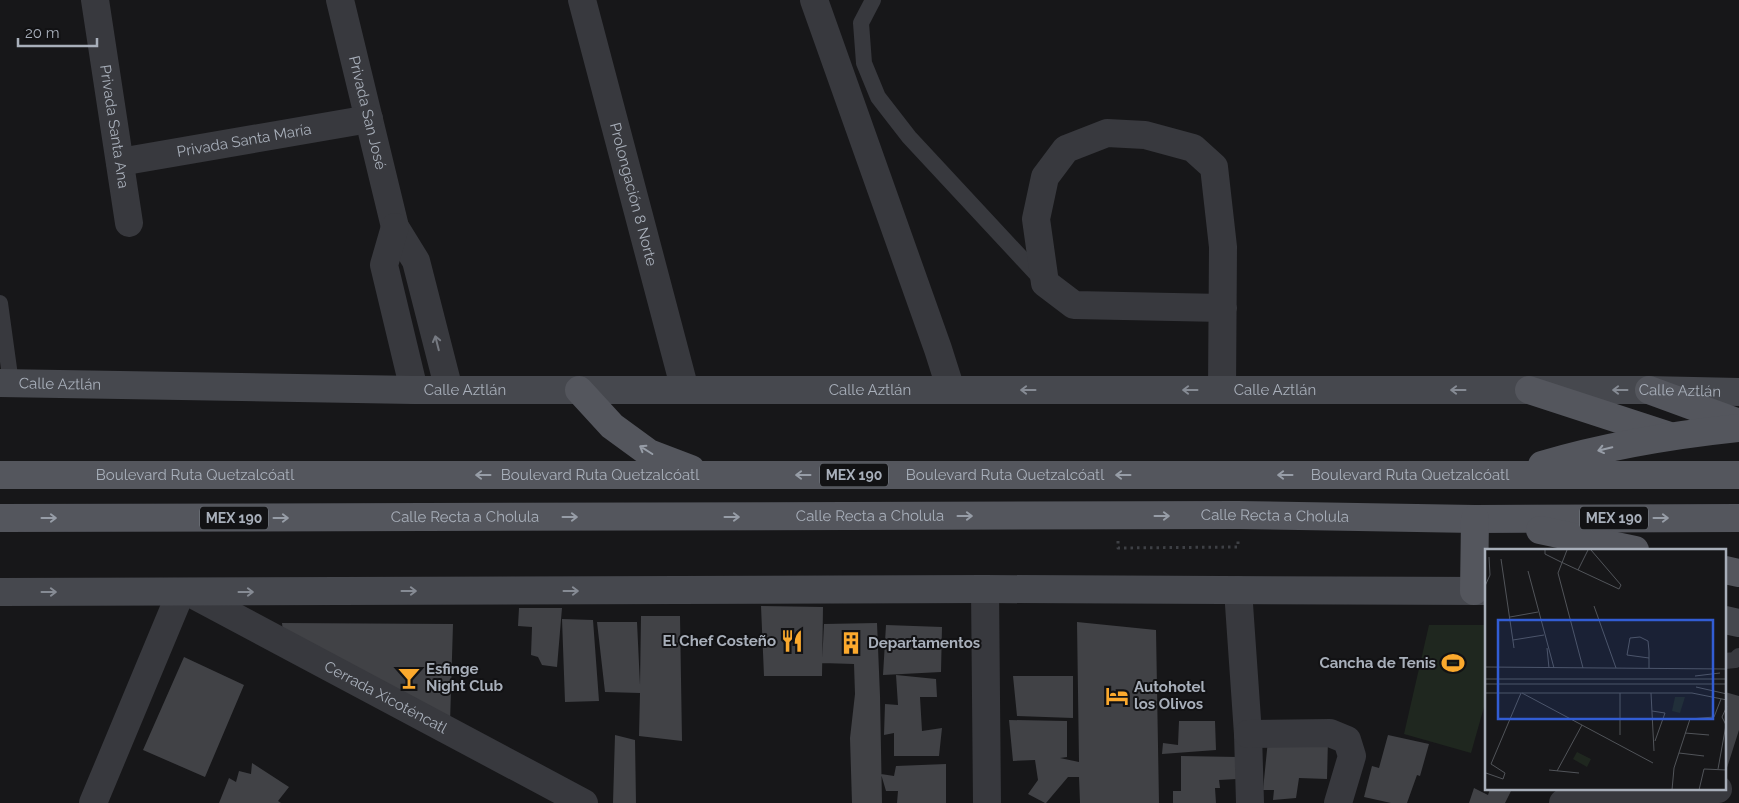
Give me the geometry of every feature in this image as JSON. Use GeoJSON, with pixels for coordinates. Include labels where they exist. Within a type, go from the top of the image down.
{"type":"FeatureCollection","features":[{"type":"Feature","properties":{"kind":"main road","name":"Calle Aztlán"},"geometry":{"type":"LineString","coordinates":[[5,383],[414,390],[1649,390],[1739,392]]}},
{"type":"Feature","properties":{"kind":"main road"},"geometry":{"type":"LineString","coordinates":[[579,390],[612,426],[649,453],[707,475]]}},
{"type":"Feature","properties":{"kind":"main road"},"geometry":{"type":"LineString","coordinates":[[1529,390],[1670,437]]}},
{"type":"Feature","properties":{"kind":"main road"},"geometry":{"type":"LineString","coordinates":[[1649,390],[1739,423]]}},
{"type":"Feature","properties":{"kind":"main road"},"geometry":{"type":"LineString","coordinates":[[1509,475],[1589,453],[1670,437],[1739,428]]}},
{"type":"Feature","properties":{"kind":"main road","name":"Boulevard Ruta Quetzalcóatl"},"geometry":{"type":"LineString","coordinates":[[0,475],[1739,475]]}},
{"type":"Feature","properties":{"kind":"main road","name":"Calle Recta a Cholula"},"geometry":{"type":"LineString","coordinates":[[0,518],[1238,516],[1482,519],[1739,518]]}},
{"type":"Feature","properties":{"kind":"main road"},"geometry":{"type":"LineString","coordinates":[[0,592],[1480,591],[1482,519],[1630,549]]}},
{"type":"Feature","properties":{"kind":"main road"},"geometry":{"type":"LineString","coordinates":[[1726,570],[1739,573]]}},
{"type":"Feature","properties":{"kind":"main road"},"geometry":{"type":"LineString","coordinates":[[1726,620],[1739,623]]}},
{"type":"Feature","properties":{"kind":"street","name":"Privada Santa Ana"},"geometry":{"type":"LineString","coordinates":[[95,0],[129,222]]}},
{"type":"Feature","properties":{"kind":"street","name":"Privada San José"},"geometry":{"type":"LineString","coordinates":[[340,0],[395,227],[416,261],[449,390]]}},
{"type":"Feature","properties":{"kind":"street","name":"Prolongación 8 Norte"},"geometry":{"type":"LineString","coordinates":[[582,0],[685,390]]}},
{"type":"Feature","properties":{"kind":"street"},"geometry":{"type":"LineString","coordinates":[[814,0],[951,390]]}},
{"type":"Feature","properties":{"kind":"street","name":"Privada Santa María"},"geometry":{"type":"LineString","coordinates":[[120,162],[369,119]]}},
{"type":"Feature","properties":{"kind":"street"},"geometry":{"type":"LineString","coordinates":[[1222,390],[1223,308],[1223,247],[1214,167],[1193,148],[1145,135],[1107,133],[1066,148],[1045,177],[1036,219],[1045,283],[1074,305],[1223,308]]}},
{"type":"Feature","properties":{"kind":"street","name":"Privada San José"},"geometry":{"type":"LineString","coordinates":[[395,227],[384,265],[414,390]]}},
{"type":"Feature","properties":{"kind":"street"},"geometry":{"type":"LineString","coordinates":[[985,590],[987,803]]}},
{"type":"Feature","properties":{"kind":"street"},"geometry":{"type":"LineString","coordinates":[[1238,590],[1248,734],[1250,803]]}},
{"type":"Feature","properties":{"kind":"street"},"geometry":{"type":"LineString","coordinates":[[93,803],[184,592]]}},
{"type":"Feature","properties":{"kind":"street","name":"Cerrada Xicoténcatl"},"geometry":{"type":"LineString","coordinates":[[184,592],[584,803]]}},
{"type":"Feature","properties":{"kind":"street"},"geometry":{"type":"LineString","coordinates":[[1248,734],[1330,733],[1347,740],[1352,756],[1338,803]]}},
{"type":"Feature","properties":{"kind":"street"},"geometry":{"type":"LineString","coordinates":[[1726,789],[1739,787]]}},
{"type":"Feature","properties":{"kind":"street"},"geometry":{"type":"LineString","coordinates":[[1563,803],[1707,790]]}},
{"type":"Feature","properties":{"kind":"lane"},"geometry":{"type":"LineString","coordinates":[[873,0],[861,23],[864,63],[878,98],[909,137],[1045,283]]}},
{"type":"Feature","properties":{"kind":"lane"},"geometry":{"type":"LineString","coordinates":[[0,303],[5,383]]}},
{"type":"Feature","properties":{"kind":"lane"},"geometry":{"type":"LineString","coordinates":[[1726,661],[1735,660],[1739,656]]}},
{"type":"Feature","properties":{"kind":"path"},"geometry":{"type":"LineString","coordinates":[[1118,548],[1238,548]]}},
{"type":"Feature","properties":{"kind":"shaded area","name":"Cancha de Tenis"},"geometry":{"type":"Polygon","coordinates":[[[1429,625],[1485,625],[1485,704],[1471,753],[1404,734],[1429,625]]]}},
{"type":"Feature","properties":{"kind":"building","name":"El Chef Costeño"},"geometry":{"type":"Polygon","coordinates":[[[761,606],[823,607],[822,676],[764,676],[761,606]]]}},
{"type":"Feature","properties":{"kind":"building"},"geometry":{"type":"Polygon","coordinates":[[[519,608],[562,608],[557,667],[542,665],[538,657],[531,655],[532,627],[518,626],[519,608]]]}},
{"type":"Feature","properties":{"kind":"building"},"geometry":{"type":"Polygon","coordinates":[[[641,616],[680,616],[682,741],[639,736],[640,693],[605,692],[597,622],[637,622],[640,685],[641,616]]]}},
{"type":"Feature","properties":{"kind":"building"},"geometry":{"type":"Polygon","coordinates":[[[562,619],[593,620],[599,701],[565,702],[562,619]]]}},
{"type":"Feature","properties":{"kind":"building","name":"Autohotel los Olivos"},"geometry":{"type":"Polygon","coordinates":[[[1077,622],[1156,630],[1159,803],[1080,803],[1079,777],[1068,777],[1045,803],[1028,794],[1038,780],[1035,760],[1013,761],[1009,720],[1067,721],[1067,757],[1060,758],[1079,762],[1077,622]]]}},
{"type":"Feature","properties":{"kind":"building","name":"Esfinge Night Club"},"geometry":{"type":"Polygon","coordinates":[[[282,623],[453,624],[450,723],[283,632],[282,623]]]}},
{"type":"Feature","properties":{"kind":"building"},"geometry":{"type":"Polygon","coordinates":[[[877,623],[882,803],[852,803],[850,738],[855,694],[854,664],[822,663],[824,624],[877,623]]]}},
{"type":"Feature","properties":{"kind":"building"},"geometry":{"type":"Polygon","coordinates":[[[886,625],[942,627],[941,672],[883,675],[886,625]]]}},
{"type":"Feature","properties":{"kind":"building"},"geometry":{"type":"Polygon","coordinates":[[[184,657],[244,685],[205,777],[143,750],[184,657]]]}},
{"type":"Feature","properties":{"kind":"building"},"geometry":{"type":"Polygon","coordinates":[[[896,675],[936,679],[937,697],[920,697],[922,731],[942,728],[939,756],[894,756],[894,733],[884,735],[885,704],[898,705],[896,675]]]}},
{"type":"Feature","properties":{"kind":"building"},"geometry":{"type":"Polygon","coordinates":[[[1013,676],[1073,676],[1073,718],[1017,716],[1013,676]]]}},
{"type":"Feature","properties":{"kind":"building"},"geometry":{"type":"Polygon","coordinates":[[[1726,692],[1739,696],[1739,730],[1726,771],[1726,692]]]}},
{"type":"Feature","properties":{"kind":"building"},"geometry":{"type":"Polygon","coordinates":[[[1179,721],[1215,721],[1216,750],[1162,754],[1163,743],[1178,745],[1179,721]]]}},
{"type":"Feature","properties":{"kind":"building"},"geometry":{"type":"Polygon","coordinates":[[[615,735],[635,740],[636,803],[613,803],[615,735]]]}},
{"type":"Feature","properties":{"kind":"building"},"geometry":{"type":"Polygon","coordinates":[[[1388,735],[1429,744],[1420,776],[1417,775],[1407,803],[1391,803],[1364,797],[1372,766],[1379,768],[1388,735]]]}},
{"type":"Feature","properties":{"kind":"building"},"geometry":{"type":"Polygon","coordinates":[[[1328,739],[1327,779],[1299,778],[1296,798],[1273,800],[1274,790],[1263,790],[1268,740],[1328,739]]]}},
{"type":"Feature","properties":{"kind":"building"},"geometry":{"type":"Polygon","coordinates":[[[1181,756],[1238,757],[1237,779],[1219,780],[1220,788],[1215,788],[1216,803],[1173,803],[1173,791],[1181,791],[1181,756]]]}},
{"type":"Feature","properties":{"kind":"building"},"geometry":{"type":"Polygon","coordinates":[[[252,763],[289,787],[278,801],[281,803],[219,803],[229,778],[236,782],[239,771],[251,774],[252,763]]]}},
{"type":"Feature","properties":{"kind":"building"},"geometry":{"type":"Polygon","coordinates":[[[946,764],[946,803],[897,803],[898,791],[886,791],[881,774],[894,776],[896,766],[946,764]]]}},
{"type":"Feature","properties":{"kind":"building"},"geometry":{"type":"Polygon","coordinates":[[[1474,788],[1488,795],[1490,790],[1512,790],[1505,803],[1469,803],[1474,788]]]}},
{"type":"Feature","properties":{"kind":"place","name":"El Chef Costeño"},"geometry":{"type":"Point","coordinates":[792,641]}},
{"type":"Feature","properties":{"kind":"place","name":"Departamentos"},"geometry":{"type":"Point","coordinates":[851,643]}},
{"type":"Feature","properties":{"kind":"place","name":"Cancha de Tenis"},"geometry":{"type":"Point","coordinates":[1453,663]}},
{"type":"Feature","properties":{"kind":"place","name":"Esfinge Night Club"},"geometry":{"type":"Point","coordinates":[409,678]}},
{"type":"Feature","properties":{"kind":"place","name":"Autohotel los Olivos"},"geometry":{"type":"Point","coordinates":[1117,696]}}]}
